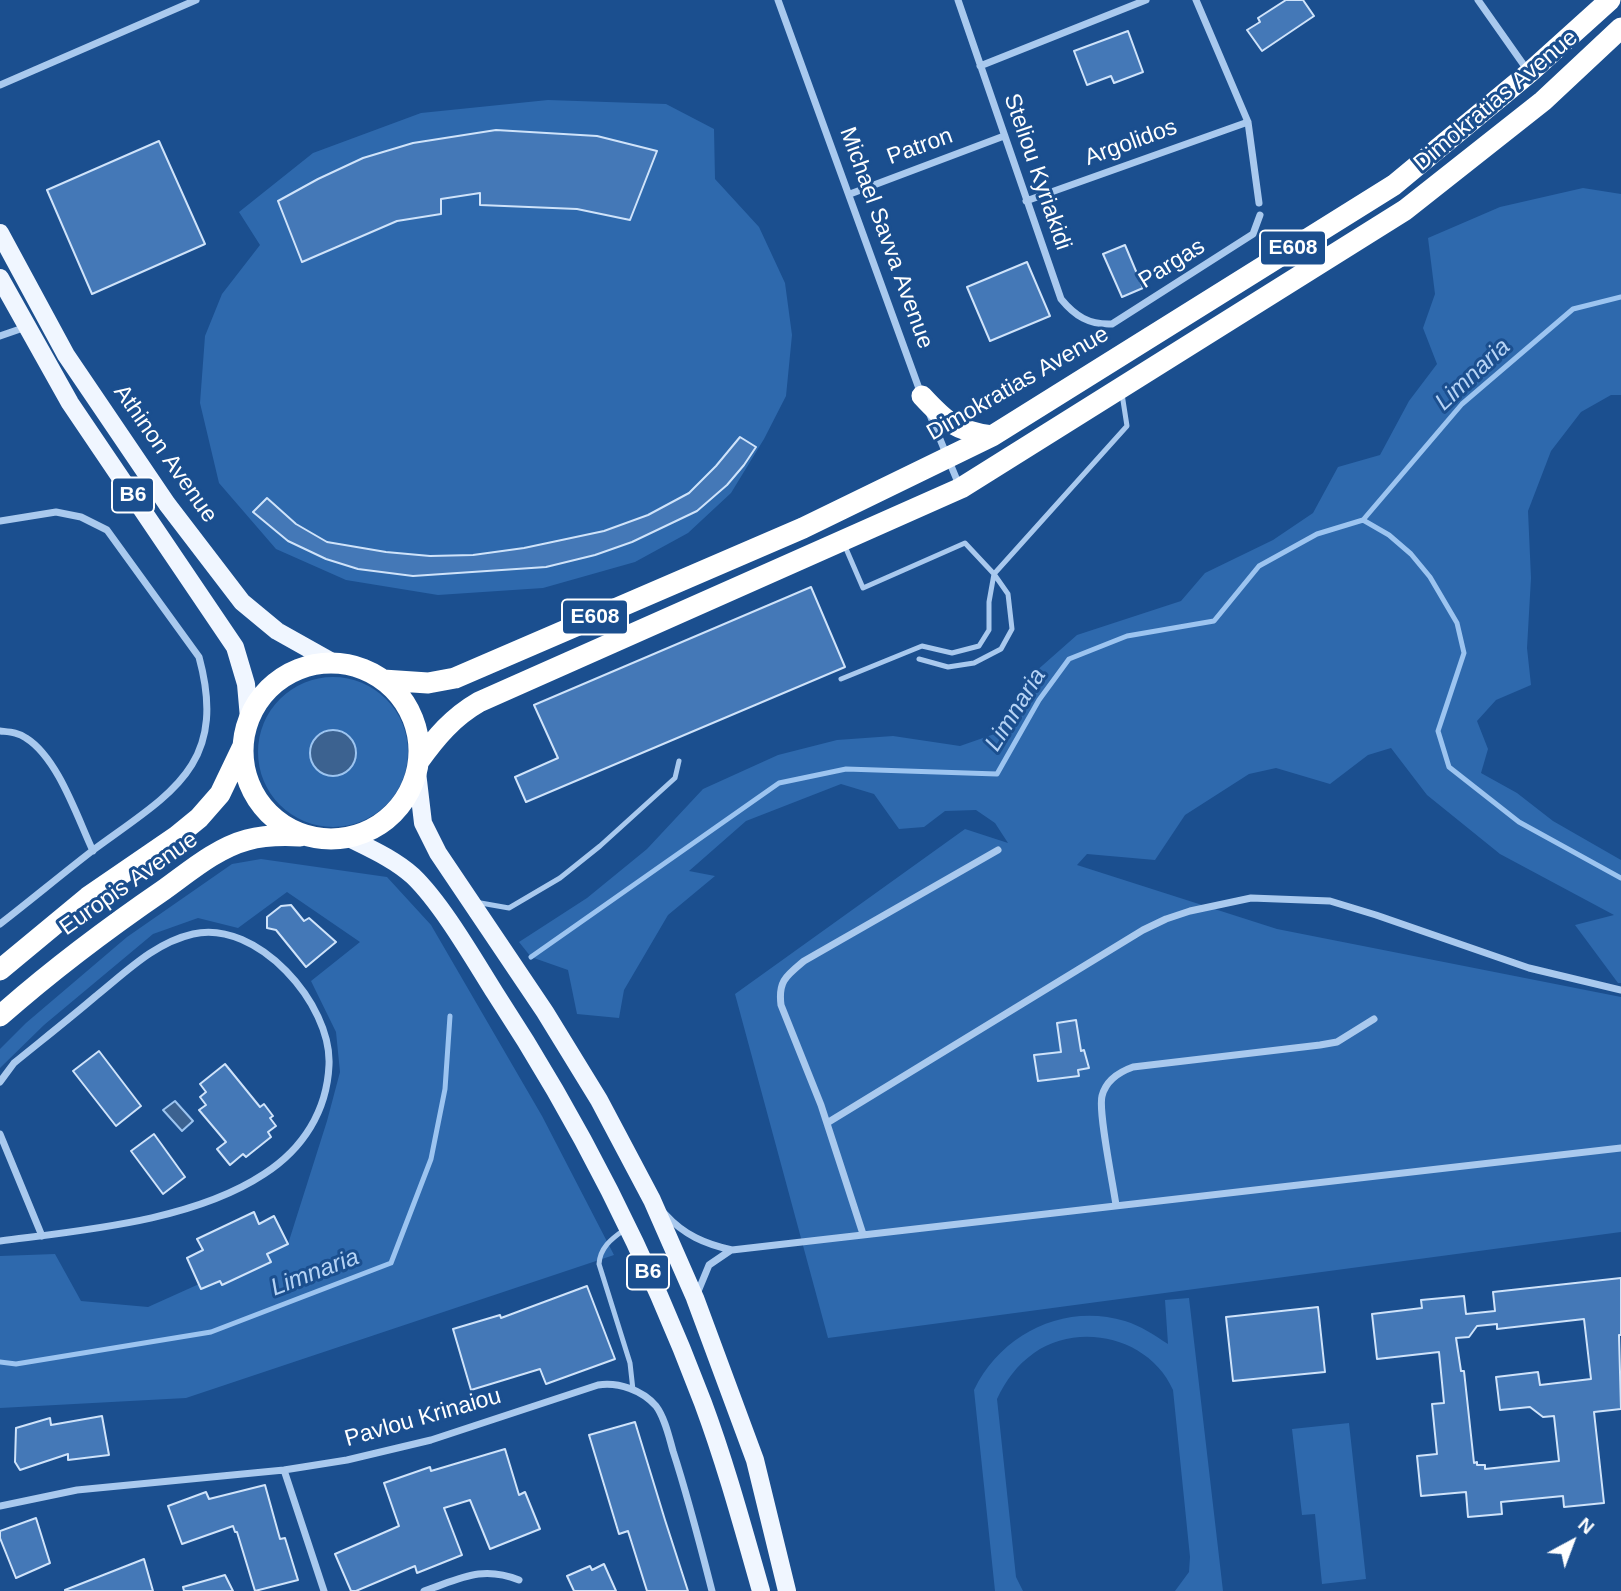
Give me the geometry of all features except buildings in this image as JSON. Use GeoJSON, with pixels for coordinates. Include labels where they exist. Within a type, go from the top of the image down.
{"type":"FeatureCollection","features":[{"type":"Feature","properties":{"kind":"highway","name":"Dimokratias Avenue"},"geometry":{"type":"LineString","coordinates":[[383,680],[428,683],[455,678],[803,528],[992,436],[1394,186],[1529,73],[1610,0]]}},
{"type":"Feature","properties":{"kind":"highway","name":"Dimokratias Avenue"},"geometry":{"type":"LineString","coordinates":[[418,766],[443,729],[479,702],[961,488],[1405,210],[1543,100],[1621,28]]}},
{"type":"Feature","properties":{"kind":"highway"},"geometry":{"type":"LineString","coordinates":[[922,396],[944,420],[957,428],[992,436]]}},
{"type":"Feature","properties":{"kind":"highway","name":"E608"},"geometry":{"type":"LineString","coordinates":[[334,663],[365,670],[383,680],[402,699],[411,714],[419,740],[418,766],[407,797],[389,818],[367,832],[349,838],[327,839],[306,836],[286,827],[262,806],[247,778],[242,746],[249,718],[263,695],[283,677],[307,666],[334,663]]}},
{"type":"Feature","properties":{"kind":"highway","name":"Europis Avenue"},"geometry":{"type":"LineString","coordinates":[[0,970],[88,897],[199,818],[220,794],[242,746]]}},
{"type":"Feature","properties":{"kind":"highway","name":"Europis Avenue"},"geometry":{"type":"LineString","coordinates":[[0,1016],[112,926],[198,865],[227,848],[261,837],[278,834],[306,836]]}},
{"type":"Feature","properties":{"kind":"main road","name":"Athinon Avenue"},"geometry":{"type":"LineString","coordinates":[[0,233],[66,355],[167,504],[242,602],[270,626],[334,663]]}},
{"type":"Feature","properties":{"kind":"main road","name":"B6"},"geometry":{"type":"LineString","coordinates":[[0,278],[70,403],[235,647],[247,684],[249,718]]}},
{"type":"Feature","properties":{"kind":"main road","name":"B6"},"geometry":{"type":"LineString","coordinates":[[418,766],[423,823],[438,853],[586,1078],[652,1200],[695,1298],[755,1460],[787,1591]]}},
{"type":"Feature","properties":{"kind":"main road","name":"B6"},"geometry":{"type":"LineString","coordinates":[[349,838],[403,868],[426,889],[529,1044],[568,1111],[628,1227],[703,1404],[730,1481],[761,1591]]}},
{"type":"Feature","properties":{"kind":"street"},"geometry":{"type":"LineString","coordinates":[[0,85],[196,0]]}},
{"type":"Feature","properties":{"kind":"street","name":"Michael Savva Avenue"},"geometry":{"type":"LineString","coordinates":[[778,0],[922,396],[961,488]]}},
{"type":"Feature","properties":{"kind":"street","name":"Steliou Kyriakidi"},"geometry":{"type":"LineString","coordinates":[[958,0],[1061,299],[1082,319],[1096,324],[1112,324]]}},
{"type":"Feature","properties":{"kind":"street"},"geometry":{"type":"LineString","coordinates":[[980,66],[1146,0]]}},
{"type":"Feature","properties":{"kind":"street"},"geometry":{"type":"LineString","coordinates":[[1196,0],[1248,122],[1259,203]]}},
{"type":"Feature","properties":{"kind":"street"},"geometry":{"type":"LineString","coordinates":[[1478,0],[1529,73]]}},
{"type":"Feature","properties":{"kind":"street","name":"Argolidos"},"geometry":{"type":"LineString","coordinates":[[1026,201],[1248,122]]}},
{"type":"Feature","properties":{"kind":"street","name":"Patron"},"geometry":{"type":"LineString","coordinates":[[850,194],[1004,136]]}},
{"type":"Feature","properties":{"kind":"street","name":"Pargas"},"geometry":{"type":"LineString","coordinates":[[1112,324],[1253,234],[1260,215]]}},
{"type":"Feature","properties":{"kind":"street"},"geometry":{"type":"LineString","coordinates":[[0,336],[27,327]]}},
{"type":"Feature","properties":{"kind":"street"},"geometry":{"type":"LineString","coordinates":[[0,521],[56,512],[81,517],[107,530],[199,657],[205,679],[206,722],[203,741],[189,772],[166,797],[0,924]]}},
{"type":"Feature","properties":{"kind":"street"},"geometry":{"type":"LineString","coordinates":[[0,731],[24,736],[45,756],[54,769],[93,851]]}},
{"type":"Feature","properties":{"kind":"street"},"geometry":{"type":"LineString","coordinates":[[863,1234],[827,1123],[781,1005],[779,989],[782,982],[803,961],[998,850]]}},
{"type":"Feature","properties":{"kind":"street"},"geometry":{"type":"LineString","coordinates":[[827,1123],[1143,930],[1190,911],[1251,898],[1330,901],[1529,968],[1621,990]]}},
{"type":"Feature","properties":{"kind":"street"},"geometry":{"type":"LineString","coordinates":[[0,1082],[14,1063],[139,961],[176,938],[196,933],[220,932],[242,939],[272,957],[313,1007],[324,1034],[329,1063],[325,1094],[316,1121],[297,1145],[265,1173],[225,1195],[180,1211],[0,1241]]}},
{"type":"Feature","properties":{"kind":"street"},"geometry":{"type":"LineString","coordinates":[[1116,1205],[1101,1100],[1109,1082],[1119,1072],[1133,1067],[1337,1042],[1374,1019]]}},
{"type":"Feature","properties":{"kind":"street"},"geometry":{"type":"LineString","coordinates":[[0,1134],[42,1236]]}},
{"type":"Feature","properties":{"kind":"street"},"geometry":{"type":"LineString","coordinates":[[652,1200],[683,1231],[709,1245],[732,1250],[1621,1148]]}},
{"type":"Feature","properties":{"kind":"street"},"geometry":{"type":"LineString","coordinates":[[695,1298],[709,1265],[732,1250]]}},
{"type":"Feature","properties":{"kind":"street","name":"Pavlou Krinaiou"},"geometry":{"type":"LineString","coordinates":[[0,1506],[77,1490],[284,1470],[347,1460],[431,1440],[598,1385],[621,1385],[633,1390]]}},
{"type":"Feature","properties":{"kind":"street"},"geometry":{"type":"LineString","coordinates":[[633,1390],[656,1407],[664,1423],[689,1499],[712,1591]]}},
{"type":"Feature","properties":{"kind":"street"},"geometry":{"type":"LineString","coordinates":[[284,1470],[324,1591]]}},
{"type":"Feature","properties":{"kind":"street"},"geometry":{"type":"LineString","coordinates":[[424,1591],[478,1573],[498,1573],[519,1580]]}},
{"type":"Feature","properties":{"kind":"lane"},"geometry":{"type":"LineString","coordinates":[[841,679],[922,646],[952,653],[979,646],[989,630],[989,602],[994,574],[1127,426],[1121,388]]}},
{"type":"Feature","properties":{"kind":"lane"},"geometry":{"type":"LineString","coordinates":[[842,541],[863,588],[965,543],[994,574],[1008,594],[1012,629],[1001,649],[974,663],[948,667],[919,659]]}},
{"type":"Feature","properties":{"kind":"lane"},"geometry":{"type":"LineString","coordinates":[[469,900],[509,908],[560,878],[675,778],[679,761]]}},
{"type":"Feature","properties":{"kind":"lane"},"geometry":{"type":"LineString","coordinates":[[628,1227],[610,1240],[600,1254],[599,1264],[630,1363],[633,1390]]}},
{"type":"Feature","properties":{"kind":"shaded area"},"geometry":{"type":"Polygon","coordinates":[[[548,100],[666,104],[714,129],[715,179],[759,227],[785,283],[792,335],[786,396],[764,439],[731,493],[688,533],[635,562],[543,588],[438,595],[346,580],[276,549],[219,483],[200,403],[205,336],[222,294],[260,245],[239,212],[313,153],[421,113],[548,100]]]}},
{"type":"Feature","properties":{"kind":"shaded area"},"geometry":{"type":"Polygon","coordinates":[[[1583,188],[1621,194],[1621,395],[1611,395],[1581,412],[1551,451],[1528,511],[1531,578],[1527,648],[1531,685],[1496,700],[1477,721],[1488,749],[1481,773],[1517,793],[1553,821],[1621,860],[1621,983],[1618,983],[1575,925],[1614,915],[1500,854],[1427,795],[1391,748],[1368,755],[1330,784],[1276,768],[1249,774],[1185,815],[1155,860],[1087,854],[1077,865],[1277,929],[1621,997],[1621,1232],[828,1338],[735,994],[965,829],[1008,843],[995,823],[976,810],[945,811],[924,827],[899,829],[874,794],[841,784],[746,821],[689,871],[715,876],[668,915],[624,990],[619,1018],[577,1014],[568,970],[531,957],[519,942],[587,898],[647,849],[703,789],[778,755],[837,740],[893,736],[960,746],[1003,731],[1026,680],[1077,635],[1181,601],[1205,573],[1273,540],[1313,513],[1338,467],[1380,455],[1409,401],[1437,364],[1423,328],[1435,294],[1428,238],[1500,207],[1583,188]]]}},
{"type":"Feature","properties":{"kind":"shaded area"},"geometry":{"type":"Polygon","coordinates":[[[333,677],[362,683],[386,699],[402,723],[408,752],[402,781],[386,805],[362,821],[333,827],[304,821],[280,805],[264,781],[258,752],[264,723],[280,699],[304,683],[333,677]]]}},
{"type":"Feature","properties":{"kind":"shaded area"},"geometry":{"type":"Polygon","coordinates":[[[333,730],[349,737],[356,753],[349,769],[333,776],[317,769],[310,753],[317,737],[333,730]]]}},
{"type":"Feature","properties":{"kind":"shaded area"},"geometry":{"type":"Polygon","coordinates":[[[261,859],[387,877],[431,925],[542,1116],[614,1255],[186,1398],[0,1408],[0,1256],[55,1254],[81,1301],[148,1307],[288,1244],[340,1072],[336,1032],[311,981],[360,942],[287,892],[238,928],[198,918],[153,934],[44,1025],[0,1068],[0,1049],[26,1023],[127,937],[232,864],[261,859]]]}},
{"type":"Feature","properties":{"kind":"shaded area"},"geometry":{"type":"Polygon","coordinates":[[[175,1101],[193,1121],[182,1131],[163,1110],[175,1101]]]}},
{"type":"Feature","properties":{"kind":"shaded area"},"geometry":{"type":"Polygon","coordinates":[[[1189,1298],[1223,1591],[1175,1591],[1189,1572],[1190,1557],[1173,1390],[1162,1372],[1148,1358],[1131,1347],[1092,1337],[1052,1343],[1034,1353],[1012,1373],[997,1399],[1016,1577],[1023,1591],[995,1591],[974,1390],[986,1370],[1018,1338],[1037,1327],[1080,1316],[1102,1316],[1125,1321],[1168,1344],[1165,1300],[1189,1298]]]}},
{"type":"Feature","properties":{"kind":"shaded area"},"geometry":{"type":"Polygon","coordinates":[[[1349,1423],[1366,1579],[1322,1584],[1315,1514],[1302,1515],[1292,1429],[1349,1423]]]}},
{"type":"Feature","properties":{"kind":"waterway","name":"Limnaria"},"geometry":{"type":"LineString","coordinates":[[531,957],[779,783],[846,769],[997,774],[1039,700],[1069,659],[1127,636],[1214,621],[1259,566],[1317,534],[1363,520],[1462,404],[1573,309],[1621,297]]}},
{"type":"Feature","properties":{"kind":"waterway"},"geometry":{"type":"LineString","coordinates":[[1363,520],[1389,535],[1411,554],[1430,577],[1457,623],[1464,653],[1438,731],[1449,767],[1519,822],[1621,878]]}},
{"type":"Feature","properties":{"kind":"waterway","name":"Limnaria"},"geometry":{"type":"LineString","coordinates":[[0,1362],[16,1364],[211,1332],[391,1263],[431,1159],[445,1089],[450,1016]]}}]}
